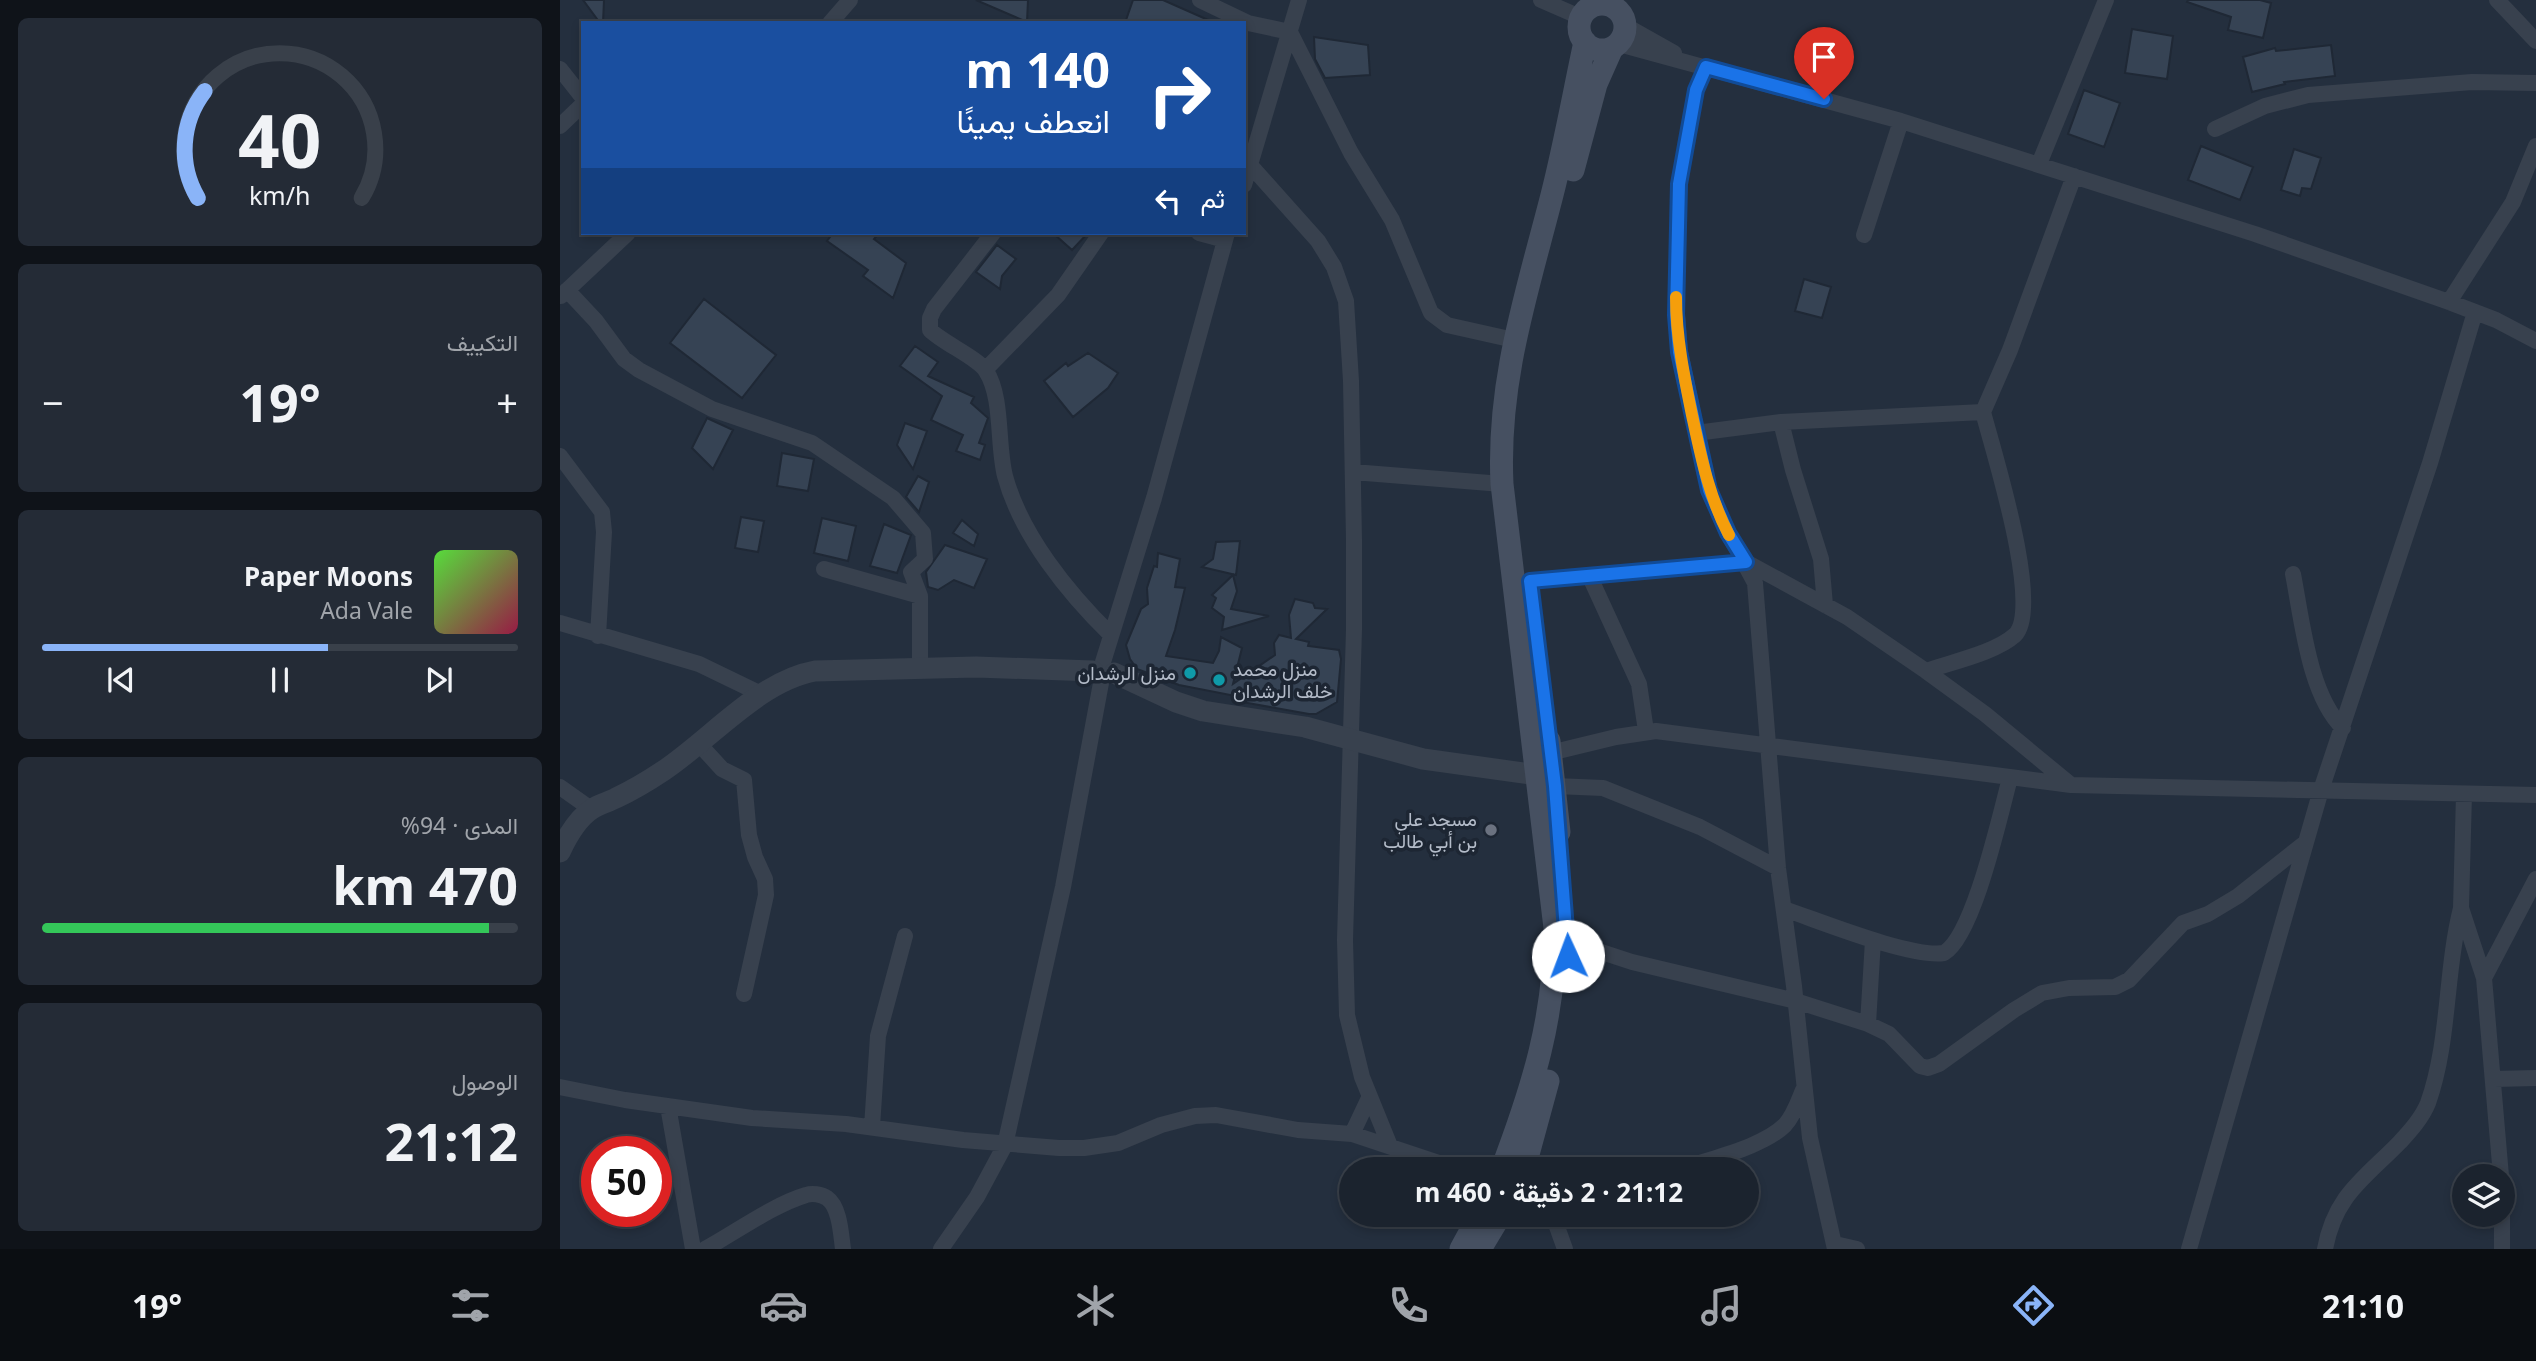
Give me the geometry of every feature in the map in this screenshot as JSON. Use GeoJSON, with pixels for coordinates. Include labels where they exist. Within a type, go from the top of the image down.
{"type":"FeatureCollection","features":[{"type":"Feature","properties":{"kind":"main road"},"geometry":{"type":"LineString","coordinates":[[1528,1157],[1540,1116],[1558,1035],[1566,986],[1568,941],[1503,484],[1501,425],[1514,340],[1553,192],[1585,42],[1579,33],[1608,18]]}},
{"type":"Feature","properties":{"kind":"main road"},"geometry":{"type":"LineString","coordinates":[[1506,1157],[1534,1083],[1554,976],[1555,928],[1546,780],[1550,753],[1515,479],[1517,401],[1529,336],[1596,84],[1608,18]]}},
{"type":"Feature","properties":{"kind":"main road"},"geometry":{"type":"LineString","coordinates":[[1461,1249],[1473,1227]]}},
{"type":"Feature","properties":{"kind":"main road"},"geometry":{"type":"LineString","coordinates":[[1480,1249],[1493,1227]]}},
{"type":"Feature","properties":{"kind":"street"},"geometry":{"type":"LineString","coordinates":[[832,21],[850,0]]}},
{"type":"Feature","properties":{"kind":"street"},"geometry":{"type":"LineString","coordinates":[[1200,0],[1244,21]]}},
{"type":"Feature","properties":{"kind":"street"},"geometry":{"type":"LineString","coordinates":[[1246,180],[1299,0]]}},
{"type":"Feature","properties":{"kind":"street"},"geometry":{"type":"LineString","coordinates":[[1541,0],[1608,18],[1698,65],[1901,121],[2039,164],[2449,302],[2536,341]]}},
{"type":"Feature","properties":{"kind":"street"},"geometry":{"type":"LineString","coordinates":[[2039,164],[2106,0]]}},
{"type":"Feature","properties":{"kind":"street"},"geometry":{"type":"LineString","coordinates":[[2497,0],[2536,41]]}},
{"type":"Feature","properties":{"kind":"street"},"geometry":{"type":"LineString","coordinates":[[1246,22],[1290,32]]}},
{"type":"Feature","properties":{"kind":"street"},"geometry":{"type":"LineString","coordinates":[[1290,32],[1351,153],[1392,220],[1431,313],[1447,325],[1514,340]]}},
{"type":"Feature","properties":{"kind":"street"},"geometry":{"type":"LineString","coordinates":[[1698,65],[1683,158],[1676,272],[1679,352],[1709,490],[1728,533],[1746,562],[1756,593],[1778,868],[1796,1001],[1810,1138],[1835,1246],[1857,1249]]}},
{"type":"Feature","properties":{"kind":"street"},"geometry":{"type":"LineString","coordinates":[[560,69],[581,95]]}},
{"type":"Feature","properties":{"kind":"street"},"geometry":{"type":"LineString","coordinates":[[2215,129],[2264,106],[2308,95],[2472,82],[2536,83]]}},
{"type":"Feature","properties":{"kind":"street"},"geometry":{"type":"LineString","coordinates":[[560,126],[581,106]]}},
{"type":"Feature","properties":{"kind":"street"},"geometry":{"type":"LineString","coordinates":[[1864,235],[1901,121]]}},
{"type":"Feature","properties":{"kind":"street"},"geometry":{"type":"LineString","coordinates":[[2449,302],[2512,202],[2536,146]]}},
{"type":"Feature","properties":{"kind":"street"},"geometry":{"type":"LineString","coordinates":[[1251,166],[1318,242],[1335,267],[1343,287],[1351,381],[1354,629],[1345,940],[1347,1016],[1369,1098],[1390,1146]]}},
{"type":"Feature","properties":{"kind":"street"},"geometry":{"type":"LineString","coordinates":[[1926,671],[1996,646],[2013,636],[2023,619],[2024,581],[1983,412],[2010,350],[2074,176]]}},
{"type":"Feature","properties":{"kind":"street"},"geometry":{"type":"LineString","coordinates":[[626,235],[564,293],[596,321],[624,359],[639,370],[712,409],[812,443],[893,498],[917,523],[925,539],[925,559],[911,572],[920,596],[920,669]]}},
{"type":"Feature","properties":{"kind":"street"},"geometry":{"type":"LineString","coordinates":[[991,235],[934,309],[929,323],[930,330],[986,369],[996,406],[1006,477],[1021,513],[1063,582],[1083,608],[1111,635]]}},
{"type":"Feature","properties":{"kind":"street"},"geometry":{"type":"LineString","coordinates":[[986,369],[1058,295],[1100,235]]}},
{"type":"Feature","properties":{"kind":"street"},"geometry":{"type":"LineString","coordinates":[[941,1249],[983,1189],[1005,1145],[1063,887],[1111,635],[1154,498],[1226,237]]}},
{"type":"Feature","properties":{"kind":"street"},"geometry":{"type":"LineString","coordinates":[[2189,1249],[2321,790],[2430,463],[2475,312]]}},
{"type":"Feature","properties":{"kind":"street"},"geometry":{"type":"LineString","coordinates":[[1696,433],[1781,422],[1983,412]]}},
{"type":"Feature","properties":{"kind":"street"},"geometry":{"type":"LineString","coordinates":[[1781,422],[1821,559],[1825,606]]}},
{"type":"Feature","properties":{"kind":"street"},"geometry":{"type":"LineString","coordinates":[[560,456],[602,512],[603,558],[598,636]]}},
{"type":"Feature","properties":{"kind":"street"},"geometry":{"type":"LineString","coordinates":[[1353,472],[1503,484]]}},
{"type":"Feature","properties":{"kind":"street"},"geometry":{"type":"LineString","coordinates":[[1530,581],[1746,562],[1847,617],[1926,671],[1985,714],[2071,785]]}},
{"type":"Feature","properties":{"kind":"street"},"geometry":{"type":"LineString","coordinates":[[824,569],[920,596]]}},
{"type":"Feature","properties":{"kind":"street"},"geometry":{"type":"LineString","coordinates":[[2293,574],[2318,686],[2326,706],[2343,728]]}},
{"type":"Feature","properties":{"kind":"street"},"geometry":{"type":"LineString","coordinates":[[1589,575],[1639,684],[1646,731]]}},
{"type":"Feature","properties":{"kind":"street"},"geometry":{"type":"LineString","coordinates":[[560,623],[699,664],[761,694]]}},
{"type":"Feature","properties":{"kind":"street"},"geometry":{"type":"LineString","coordinates":[[560,852],[572,830],[591,809],[638,786],[700,745],[761,694],[785,679],[815,671],[976,667],[1103,672],[1203,711],[1305,727],[1423,759],[1603,788],[1700,827],[1778,868]]}},
{"type":"Feature","properties":{"kind":"street"},"geometry":{"type":"LineString","coordinates":[[1550,753],[1646,731],[1675,732],[2071,785],[2536,795]]}},
{"type":"Feature","properties":{"kind":"street"},"geometry":{"type":"LineString","coordinates":[[700,745],[722,769],[744,780],[751,844],[765,879],[765,909],[744,995]]}},
{"type":"Feature","properties":{"kind":"street"},"geometry":{"type":"LineString","coordinates":[[1784,909],[1873,940],[1932,954],[1944,953],[1953,946],[1975,898],[2010,778]]}},
{"type":"Feature","properties":{"kind":"street"},"geometry":{"type":"LineString","coordinates":[[560,787],[591,809]]}},
{"type":"Feature","properties":{"kind":"street"},"geometry":{"type":"LineString","coordinates":[[2325,1249],[2331,1222],[2340,1205],[2358,1181],[2406,1135],[2428,1103],[2442,1044],[2451,953],[2461,908],[2463,794]]}},
{"type":"Feature","properties":{"kind":"street"},"geometry":{"type":"LineString","coordinates":[[1568,941],[1644,965],[1796,1001],[1868,1024],[1889,1034],[1916,1064],[1924,1068],[1933,1067],[2042,993],[2069,988],[2115,987],[2129,980],[2183,923],[2208,914],[2238,896],[2305,843]]}},
{"type":"Feature","properties":{"kind":"street"},"geometry":{"type":"LineString","coordinates":[[2484,978],[2536,879]]}},
{"type":"Feature","properties":{"kind":"street"},"geometry":{"type":"LineString","coordinates":[[2461,908],[2484,978],[2500,1164]]}},
{"type":"Feature","properties":{"kind":"street"},"geometry":{"type":"LineString","coordinates":[[872,1127],[878,1036],[905,936]]}},
{"type":"Feature","properties":{"kind":"street"},"geometry":{"type":"LineString","coordinates":[[1868,1024],[1873,940]]}},
{"type":"Feature","properties":{"kind":"street"},"geometry":{"type":"LineString","coordinates":[[2494,1079],[2536,1078]]}},
{"type":"Feature","properties":{"kind":"street"},"geometry":{"type":"LineString","coordinates":[[560,1087],[752,1118],[872,1127],[1005,1145],[1059,1148],[1103,1146],[1195,1115],[1216,1115],[1297,1130],[1352,1134],[1421,1157]]}},
{"type":"Feature","properties":{"kind":"street"},"geometry":{"type":"LineString","coordinates":[[1715,1157],[1751,1144],[1783,1127],[1791,1117],[1804,1087]]}},
{"type":"Feature","properties":{"kind":"street"},"geometry":{"type":"LineString","coordinates":[[1352,1134],[1369,1098]]}},
{"type":"Feature","properties":{"kind":"street"},"geometry":{"type":"LineString","coordinates":[[668,1106],[693,1249]]}},
{"type":"Feature","properties":{"kind":"street"},"geometry":{"type":"LineString","coordinates":[[705,1249],[793,1201],[813,1194],[827,1198],[832,1203],[843,1249]]}},
{"type":"Feature","properties":{"kind":"street"},"geometry":{"type":"LineString","coordinates":[[1554,1227],[1564,1249]]}},
{"type":"Feature","properties":{"kind":"street"},"geometry":{"type":"LineString","coordinates":[[2502,1227],[2502,1249]]}},
{"type":"Feature","properties":{"kind":"building"},"geometry":{"type":"Polygon","coordinates":[[[583,0],[604,0],[603,21],[599,21],[583,0]]]}},
{"type":"Feature","properties":{"kind":"building"},"geometry":{"type":"Polygon","coordinates":[[[976,0],[1028,0],[1027,21],[976,0]]]}},
{"type":"Feature","properties":{"kind":"building"},"geometry":{"type":"Polygon","coordinates":[[[1133,0],[1163,0],[1210,21],[1126,21],[1133,0]]]}},
{"type":"Feature","properties":{"kind":"building"},"geometry":{"type":"Polygon","coordinates":[[[2260,0],[2271,3],[2263,38],[2228,30],[2231,17],[2187,2],[2260,0]]]}},
{"type":"Feature","properties":{"kind":"building"},"geometry":{"type":"Polygon","coordinates":[[[2132,29],[2173,36],[2167,79],[2125,73],[2132,29]]]}},
{"type":"Feature","properties":{"kind":"building"},"geometry":{"type":"Polygon","coordinates":[[[1314,37],[1368,45],[1370,75],[1325,78],[1315,59],[1314,37]]]}},
{"type":"Feature","properties":{"kind":"building"},"geometry":{"type":"Polygon","coordinates":[[[2331,45],[2335,76],[2284,82],[2285,84],[2252,92],[2243,57],[2275,48],[2276,51],[2331,45]]]}},
{"type":"Feature","properties":{"kind":"building"},"geometry":{"type":"Polygon","coordinates":[[[2084,90],[2120,103],[2104,147],[2068,134],[2084,90]]]}},
{"type":"Feature","properties":{"kind":"building"},"geometry":{"type":"Polygon","coordinates":[[[2201,146],[2253,167],[2240,200],[2188,180],[2201,146]]]}},
{"type":"Feature","properties":{"kind":"building"},"geometry":{"type":"Polygon","coordinates":[[[2294,149],[2321,158],[2311,189],[2302,188],[2300,196],[2281,190],[2294,149]]]}},
{"type":"Feature","properties":{"kind":"building"},"geometry":{"type":"Polygon","coordinates":[[[832,235],[877,235],[874,239],[906,263],[893,298],[863,276],[868,270],[827,241],[832,235]]]}},
{"type":"Feature","properties":{"kind":"building"},"geometry":{"type":"Polygon","coordinates":[[[1055,235],[1086,235],[1072,250],[1055,235]]]}},
{"type":"Feature","properties":{"kind":"building"},"geometry":{"type":"Polygon","coordinates":[[[997,245],[1016,259],[1002,276],[1000,289],[976,272],[997,245]]]}},
{"type":"Feature","properties":{"kind":"building"},"geometry":{"type":"Polygon","coordinates":[[[1804,279],[1831,287],[1822,318],[1795,311],[1804,279]]]}},
{"type":"Feature","properties":{"kind":"building"},"geometry":{"type":"Polygon","coordinates":[[[704,299],[776,355],[742,398],[670,343],[704,299]]]}},
{"type":"Feature","properties":{"kind":"building"},"geometry":{"type":"Polygon","coordinates":[[[915,346],[938,362],[928,376],[974,397],[971,403],[988,418],[979,443],[985,445],[980,460],[956,451],[963,435],[931,420],[942,396],[900,366],[915,346]]]}},
{"type":"Feature","properties":{"kind":"building"},"geometry":{"type":"Polygon","coordinates":[[[1088,353],[1118,373],[1108,388],[1073,417],[1044,381],[1066,363],[1068,366],[1088,353]]]}},
{"type":"Feature","properties":{"kind":"building"},"geometry":{"type":"Polygon","coordinates":[[[707,418],[733,430],[713,469],[692,448],[707,418]]]}},
{"type":"Feature","properties":{"kind":"building"},"geometry":{"type":"Polygon","coordinates":[[[905,423],[927,431],[913,469],[897,445],[905,423]]]}},
{"type":"Feature","properties":{"kind":"building"},"geometry":{"type":"Polygon","coordinates":[[[782,453],[814,459],[808,491],[777,486],[782,453]]]}},
{"type":"Feature","properties":{"kind":"building"},"geometry":{"type":"Polygon","coordinates":[[[918,476],[929,482],[919,512],[906,497],[918,476]]]}},
{"type":"Feature","properties":{"kind":"building"},"geometry":{"type":"Polygon","coordinates":[[[741,517],[764,521],[758,552],[735,548],[741,517]]]}},
{"type":"Feature","properties":{"kind":"building"},"geometry":{"type":"Polygon","coordinates":[[[822,518],[856,526],[848,561],[814,553],[822,518]]]}},
{"type":"Feature","properties":{"kind":"building"},"geometry":{"type":"Polygon","coordinates":[[[962,520],[978,534],[974,546],[953,533],[962,520]]]}},
{"type":"Feature","properties":{"kind":"building"},"geometry":{"type":"Polygon","coordinates":[[[884,524],[911,535],[897,573],[870,566],[884,524]]]}},
{"type":"Feature","properties":{"kind":"building"},"geometry":{"type":"Polygon","coordinates":[[[1240,541],[1236,575],[1202,567],[1213,559],[1216,542],[1240,541]]]}},
{"type":"Feature","properties":{"kind":"building"},"geometry":{"type":"Polygon","coordinates":[[[945,545],[987,559],[974,588],[954,580],[938,590],[928,587],[926,572],[945,545]]]}},
{"type":"Feature","properties":{"kind":"building"},"geometry":{"type":"Polygon","coordinates":[[[1158,553],[1180,559],[1175,587],[1185,588],[1166,656],[1213,663],[1219,651],[1221,637],[1242,648],[1233,684],[1275,655],[1274,643],[1279,635],[1291,638],[1289,615],[1295,599],[1313,603],[1315,608],[1327,609],[1296,639],[1309,642],[1308,646],[1339,650],[1341,659],[1337,702],[1316,714],[1309,714],[1242,702],[1241,697],[1179,685],[1137,669],[1130,659],[1126,645],[1141,609],[1148,604],[1147,588],[1154,566],[1157,567],[1158,553]]]}},
{"type":"Feature","properties":{"kind":"building"},"geometry":{"type":"Polygon","coordinates":[[[1233,575],[1237,591],[1231,609],[1269,616],[1222,630],[1224,617],[1212,608],[1216,598],[1212,595],[1233,575]]]}},
{"type":"Feature","properties":{"kind":"slow traffic"},"geometry":{"type":"LineString","coordinates":[[1676,297],[1679,352],[1703,468],[1717,511],[1729,535]]}},
{"type":"Feature","properties":{"kind":"place","name":"منزل الرشدان"},"geometry":{"type":"Point","coordinates":[1190,673]}},
{"type":"Feature","properties":{"kind":"place","name":"منزل محمد خلف الرشدان"},"geometry":{"type":"Point","coordinates":[1219,680]}},
{"type":"Feature","properties":{"kind":"place","name":"مسجد علي بن أبي طالب"},"geometry":{"type":"Point","coordinates":[1491,830]}},
{"type":"Feature","properties":{"kind":"route"},"geometry":{"type":"LineString","coordinates":[[1568,956],[1555,786],[1530,581],[1746,562],[1728,533],[1709,490],[1679,352],[1676,272],[1679,184],[1683,158],[1696,90],[1706,67],[1824,99]]}}]}
